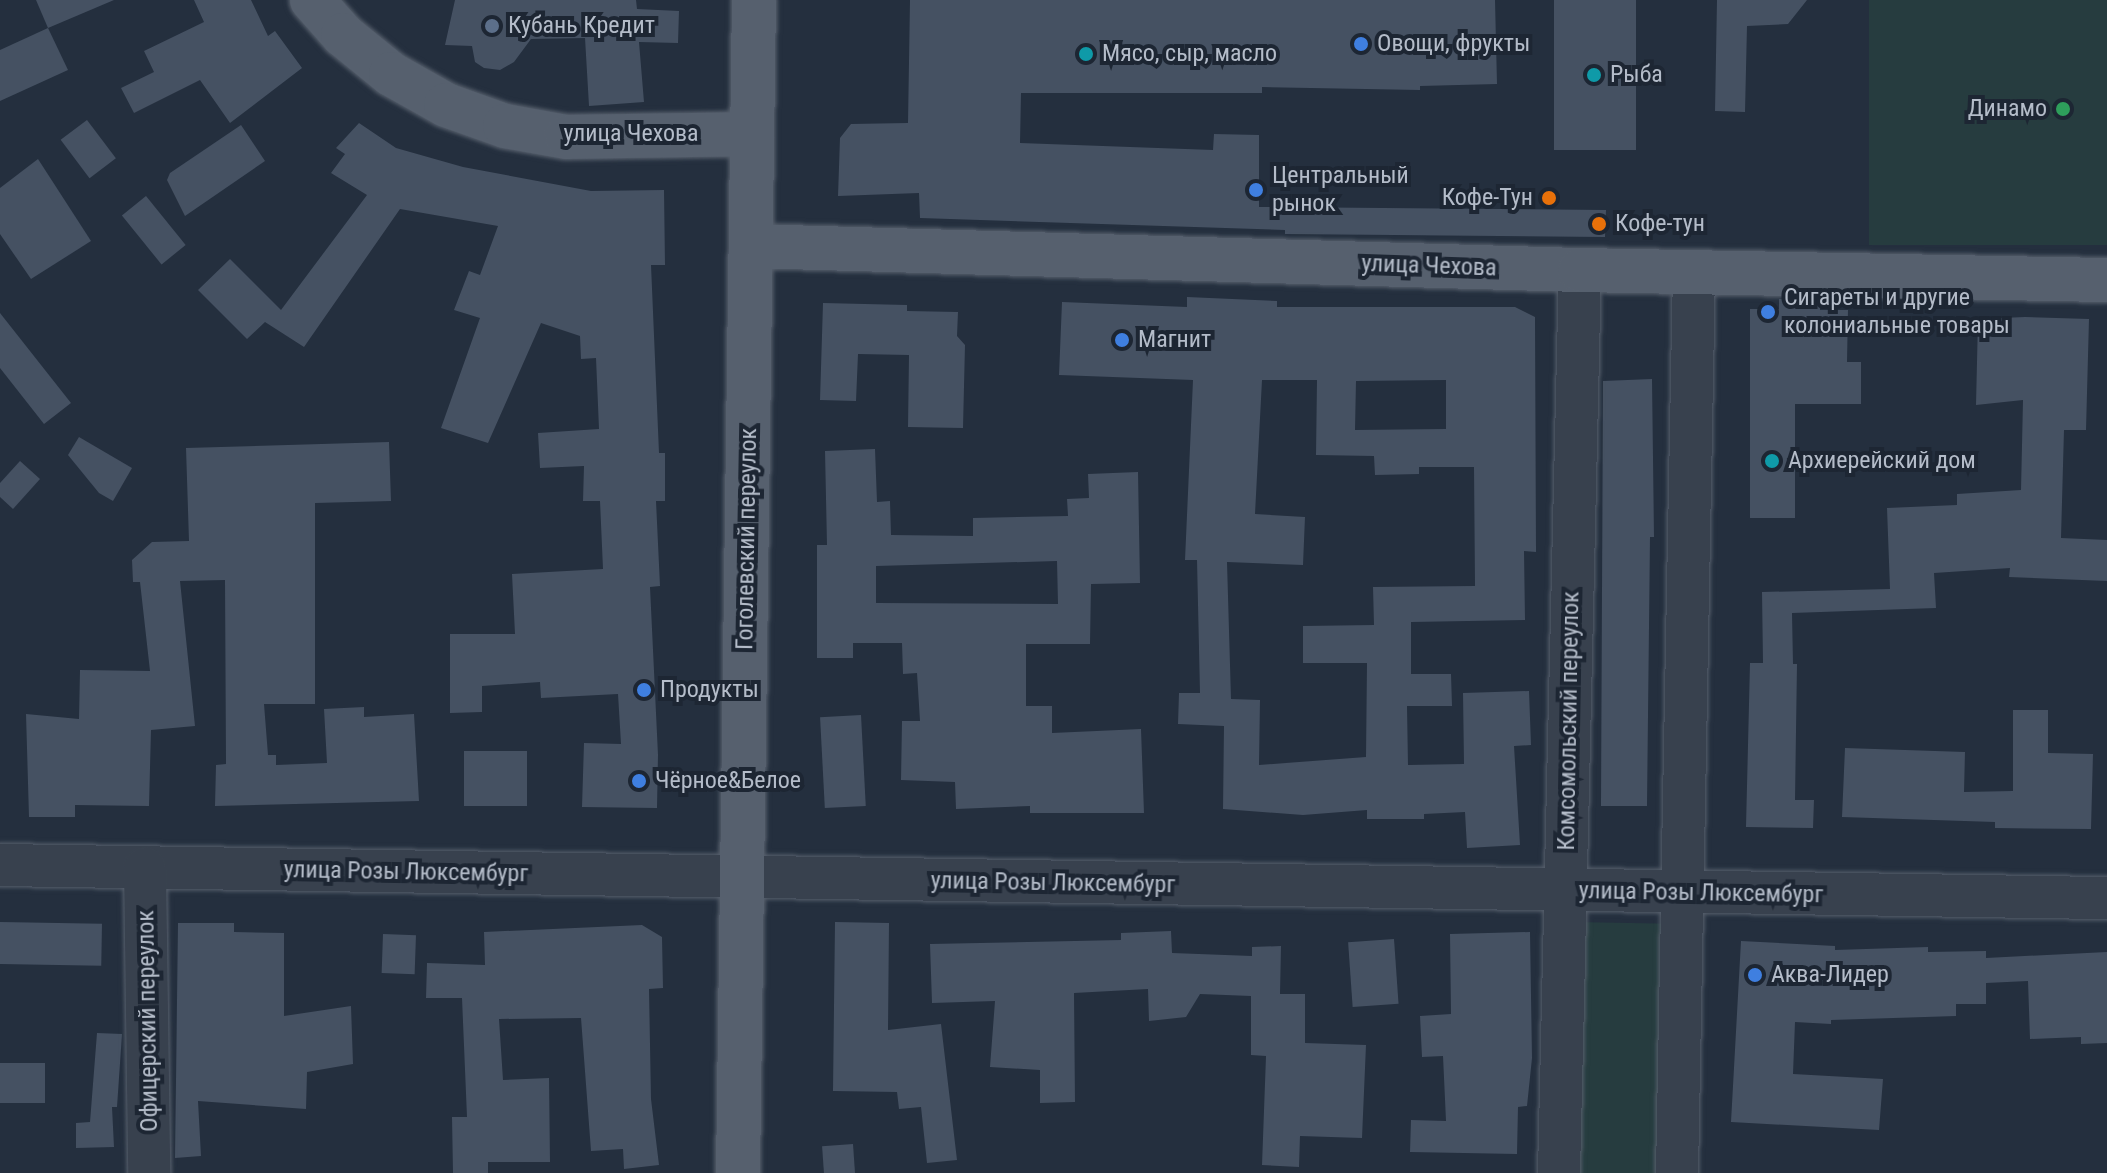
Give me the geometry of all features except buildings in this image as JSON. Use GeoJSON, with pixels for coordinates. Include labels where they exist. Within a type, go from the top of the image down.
{"type":"FeatureCollection","features":[{"type":"Feature","properties":{"kind":"main road","name":"улица Чехова"},"geometry":{"type":"LineString","coordinates":[[312,0],[343,35],[391,74],[446,105],[505,126],[567,137],[752,134]]}},
{"type":"Feature","properties":{"kind":"main road","name":"Гоголевский переулок"},"geometry":{"type":"LineString","coordinates":[[738,1173],[754,0]]}},
{"type":"Feature","properties":{"kind":"main road","name":"улица Чехова"},"geometry":{"type":"LineString","coordinates":[[751,246],[1580,270],[2107,280]]}},
{"type":"Feature","properties":{"kind":"street","name":"Комсомольский переулок"},"geometry":{"type":"LineString","coordinates":[[1559,1173],[1580,270]]}},
{"type":"Feature","properties":{"kind":"street"},"geometry":{"type":"LineString","coordinates":[[1677,1173],[1694,272]]}},
{"type":"Feature","properties":{"kind":"street","name":"улица Розы Люксембург"},"geometry":{"type":"LineString","coordinates":[[0,865],[1566,892],[2107,898]]}},
{"type":"Feature","properties":{"kind":"street","name":"Офицерский переулок"},"geometry":{"type":"LineString","coordinates":[[145,868],[149,1173]]}},
{"type":"Feature","properties":{"kind":"green space"},"geometry":{"type":"Polygon","coordinates":[[[1869,0],[2107,0],[2107,245],[1869,245],[1869,0]]]}},
{"type":"Feature","properties":{"kind":"green space"},"geometry":{"type":"Polygon","coordinates":[[[1575,922],[1671,924],[1667,1173],[1571,1173],[1575,922]]]}},
{"type":"Feature","properties":{"kind":"place","name":"Кубань Кредит"},"geometry":{"type":"Point","coordinates":[492,26]}},
{"type":"Feature","properties":{"kind":"place","name":"Овощи, фрукты"},"geometry":{"type":"Point","coordinates":[1361,44]}},
{"type":"Feature","properties":{"kind":"place","name":"Мясо, сыр, масло"},"geometry":{"type":"Point","coordinates":[1086,54]}},
{"type":"Feature","properties":{"kind":"place","name":"Рыба"},"geometry":{"type":"Point","coordinates":[1594,75]}},
{"type":"Feature","properties":{"kind":"place","name":"Динамо"},"geometry":{"type":"Point","coordinates":[2063,109]}},
{"type":"Feature","properties":{"kind":"place","name":"Центральный рынок"},"geometry":{"type":"Point","coordinates":[1256,190]}},
{"type":"Feature","properties":{"kind":"place","name":"Кофе-Тун"},"geometry":{"type":"Point","coordinates":[1549,198]}},
{"type":"Feature","properties":{"kind":"place","name":"Кофе-тун"},"geometry":{"type":"Point","coordinates":[1599,224]}},
{"type":"Feature","properties":{"kind":"place","name":"Сигареты и другие колониальные товары"},"geometry":{"type":"Point","coordinates":[1768,312]}},
{"type":"Feature","properties":{"kind":"place","name":"Магнит"},"geometry":{"type":"Point","coordinates":[1122,340]}},
{"type":"Feature","properties":{"kind":"place","name":"Архиерейский дом"},"geometry":{"type":"Point","coordinates":[1772,461]}},
{"type":"Feature","properties":{"kind":"place","name":"Продукты"},"geometry":{"type":"Point","coordinates":[644,690]}},
{"type":"Feature","properties":{"kind":"place","name":"Чёрное&Белое"},"geometry":{"type":"Point","coordinates":[639,781]}},
{"type":"Feature","properties":{"kind":"place","name":"Аква-Лидер"},"geometry":{"type":"Point","coordinates":[1755,975]}}]}
